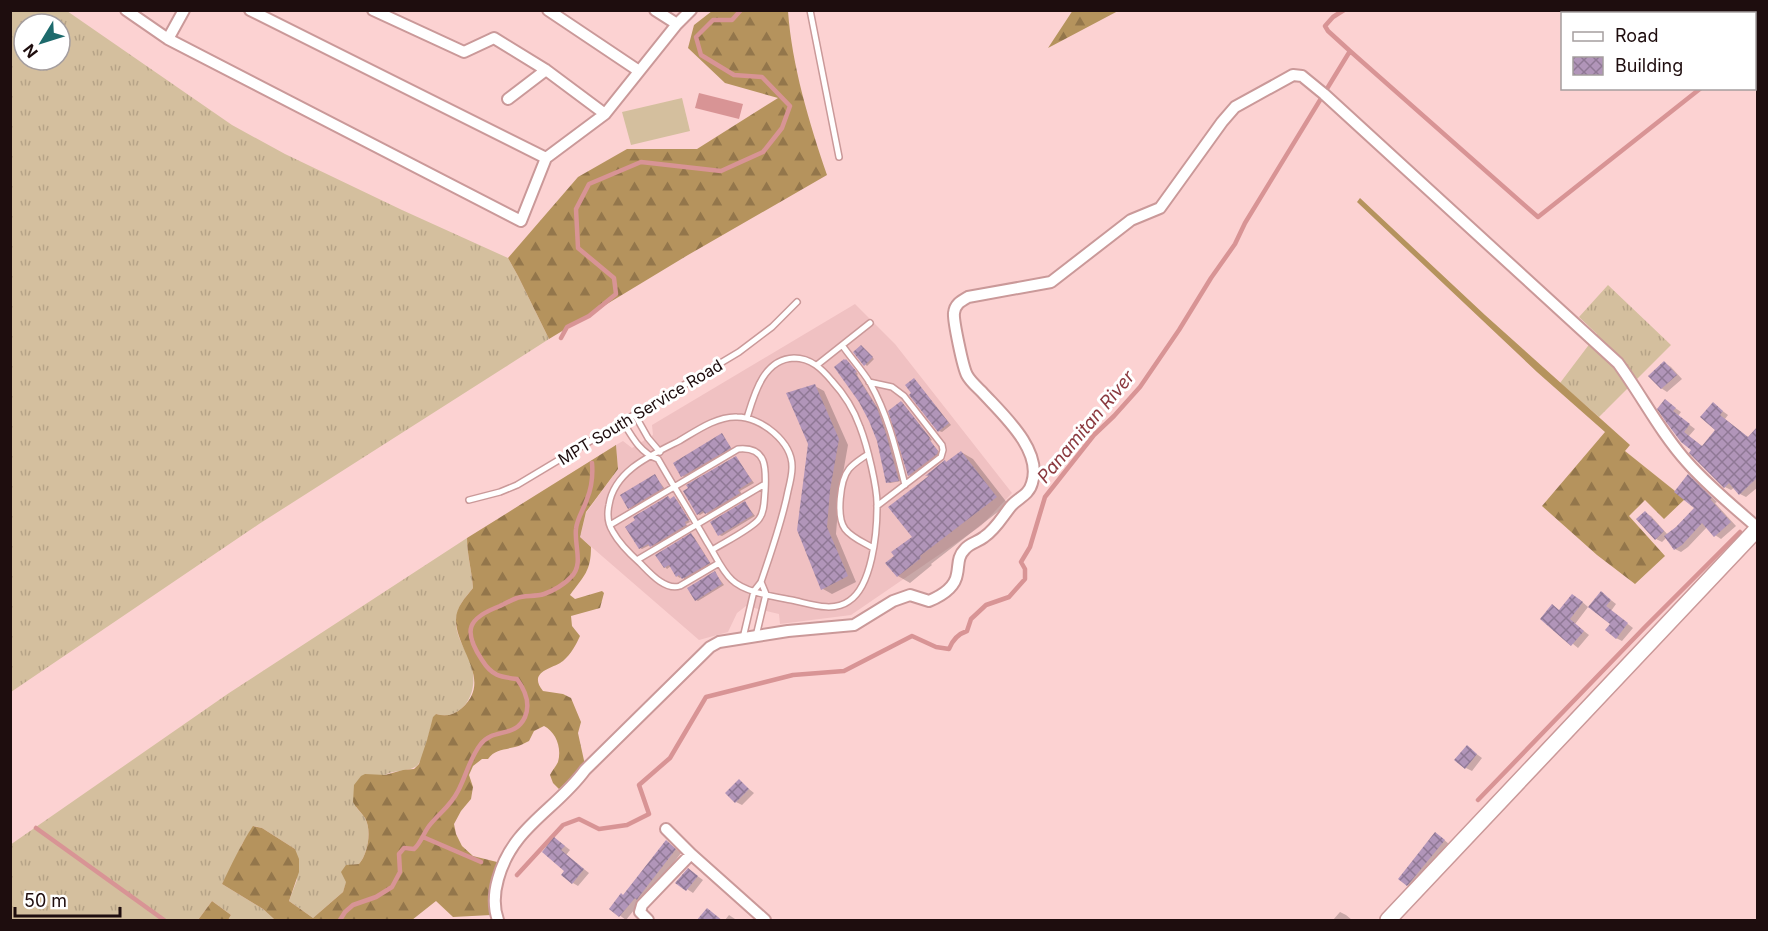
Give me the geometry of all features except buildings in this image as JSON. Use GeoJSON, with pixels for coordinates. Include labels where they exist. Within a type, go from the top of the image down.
{"type":"FeatureCollection","features":[{"type":"Feature","properties":{"kind":"street"},"geometry":{"type":"LineString","coordinates":[[126,10],[168,39],[520,221],[546,158],[605,114],[677,24],[691,10]]}},
{"type":"Feature","properties":{"kind":"street"},"geometry":{"type":"LineString","coordinates":[[168,39],[184,10]]}},
{"type":"Feature","properties":{"kind":"street"},"geometry":{"type":"LineString","coordinates":[[373,10],[464,52],[494,38],[546,70],[605,114]]}},
{"type":"Feature","properties":{"kind":"street"},"geometry":{"type":"LineString","coordinates":[[548,10],[639,71]]}},
{"type":"Feature","properties":{"kind":"street"},"geometry":{"type":"LineString","coordinates":[[656,10],[677,24]]}},
{"type":"Feature","properties":{"kind":"street"},"geometry":{"type":"LineString","coordinates":[[252,11],[546,158]]}},
{"type":"Feature","properties":{"kind":"street"},"geometry":{"type":"LineString","coordinates":[[508,99],[546,70]]}},
{"type":"Feature","properties":{"kind":"street"},"geometry":{"type":"LineString","coordinates":[[498,921],[494,894],[500,871],[510,849],[543,812],[575,783],[585,770],[710,647],[719,642],[788,630],[854,625],[893,601],[910,596],[929,601],[950,589],[957,577],[958,560],[962,551],[993,530],[1012,504],[1028,492],[1033,482],[1033,457],[1013,425],[967,377],[962,364],[954,321],[954,311],[958,302],[968,297],[1051,282],[1131,220],[1160,208],[1235,107],[1293,75],[1302,76],[1324,94],[1618,363],[1685,460],[1758,528],[1388,921]]}},
{"type":"Feature","properties":{"kind":"street"},"geometry":{"type":"LineString","coordinates":[[666,829],[765,921]]}},
{"type":"Feature","properties":{"kind":"street"},"geometry":{"type":"LineString","coordinates":[[648,921],[640,912],[642,904],[692,854]]}},
{"type":"Feature","properties":{"kind":"lane"},"geometry":{"type":"LineString","coordinates":[[810,10],[839,158]]}},
{"type":"Feature","properties":{"kind":"lane","name":"MPT South Service Road"},"geometry":{"type":"LineString","coordinates":[[469,500],[517,485],[635,415],[750,345],[797,302]]}},
{"type":"Feature","properties":{"kind":"lane"},"geometry":{"type":"LineString","coordinates":[[817,365],[870,323]]}},
{"type":"Feature","properties":{"kind":"lane"},"geometry":{"type":"LineString","coordinates":[[842,345],[869,382],[885,414],[905,484]]}},
{"type":"Feature","properties":{"kind":"lane"},"geometry":{"type":"LineString","coordinates":[[622,422],[650,457],[658,459],[719,563],[733,581],[754,591],[820,607],[843,604],[861,589],[871,561],[878,506],[868,454],[853,411],[835,385],[817,365],[805,359],[790,358],[769,370],[758,384],[747,418]]}},
{"type":"Feature","properties":{"kind":"lane"},"geometry":{"type":"LineString","coordinates":[[869,382],[892,387],[904,396],[942,445],[943,450],[941,457],[878,506]]}},
{"type":"Feature","properties":{"kind":"lane"},"geometry":{"type":"LineString","coordinates":[[635,415],[648,438],[661,451]]}},
{"type":"Feature","properties":{"kind":"lane"},"geometry":{"type":"LineString","coordinates":[[719,563],[676,588],[666,585],[617,539],[610,525],[608,513],[613,489],[627,471],[714,422],[736,417],[747,418],[775,434],[787,450],[793,467],[785,505],[761,582],[754,591],[743,638]]}},
{"type":"Feature","properties":{"kind":"lane"},"geometry":{"type":"LineString","coordinates":[[610,525],[738,449],[744,448],[756,452],[765,462],[766,469],[764,503],[759,519],[712,550]]}},
{"type":"Feature","properties":{"kind":"lane"},"geometry":{"type":"LineString","coordinates":[[658,459],[661,451]]}},
{"type":"Feature","properties":{"kind":"lane"},"geometry":{"type":"LineString","coordinates":[[868,454],[851,467],[845,475],[839,515],[846,530],[873,548]]}},
{"type":"Feature","properties":{"kind":"lane"},"geometry":{"type":"LineString","coordinates":[[637,560],[765,484]]}},
{"type":"Feature","properties":{"kind":"lane"},"geometry":{"type":"LineString","coordinates":[[756,636],[766,594],[761,582]]}},
{"type":"Feature","properties":{"kind":"shaded area"},"geometry":{"type":"Polygon","coordinates":[[[699,93],[743,104],[739,119],[695,108],[699,93]]]}},
{"type":"Feature","properties":{"kind":"shaded area"},"geometry":{"type":"Polygon","coordinates":[[[855,304],[895,344],[1012,493],[981,526],[851,615],[780,624],[779,614],[746,606],[737,613],[728,632],[699,640],[580,537],[586,513],[618,469],[616,445],[623,441],[632,448],[653,435],[652,425],[855,304]]]}},
{"type":"Feature","properties":{"kind":"green space"},"geometry":{"type":"Polygon","coordinates":[[[1073,10],[1118,11],[1048,48],[1073,10]]]}},
{"type":"Feature","properties":{"kind":"green space"},"geometry":{"type":"Polygon","coordinates":[[[11,11],[68,12],[12,12],[12,72],[72,72],[72,14],[232,125],[285,154],[508,258],[549,339],[259,524],[11,692],[11,11]]]}},
{"type":"Feature","properties":{"kind":"green space"},"geometry":{"type":"Polygon","coordinates":[[[712,11],[788,11],[793,52],[802,94],[827,175],[549,339],[508,258],[578,177],[627,149],[697,149],[778,98],[725,83],[688,48],[694,25],[712,11]]]}},
{"type":"Feature","properties":{"kind":"green space"},"geometry":{"type":"Polygon","coordinates":[[[682,98],[690,131],[631,145],[622,112],[682,98]]]}},
{"type":"Feature","properties":{"kind":"green space"},"geometry":{"type":"Polygon","coordinates":[[[1360,198],[1485,315],[1630,445],[1625,451],[1685,499],[1664,519],[1645,500],[1629,516],[1665,556],[1635,584],[1597,555],[1542,506],[1605,432],[1537,372],[1357,202],[1360,198]]]}},
{"type":"Feature","properties":{"kind":"green space"},"geometry":{"type":"Polygon","coordinates":[[[1608,285],[1671,345],[1599,417],[1560,383],[1597,334],[1579,317],[1608,285]]]}},
{"type":"Feature","properties":{"kind":"green space"},"geometry":{"type":"Polygon","coordinates":[[[616,445],[618,469],[586,512],[580,537],[591,547],[588,568],[570,595],[575,599],[602,591],[604,593],[600,608],[571,616],[572,626],[580,636],[577,643],[563,661],[543,672],[538,679],[543,691],[563,694],[571,698],[581,722],[578,733],[585,765],[559,789],[553,783],[550,775],[558,762],[558,746],[555,736],[544,726],[534,731],[529,741],[497,752],[473,766],[469,775],[473,787],[471,799],[454,824],[462,846],[473,856],[497,862],[490,888],[491,915],[453,917],[436,901],[412,920],[275,920],[263,909],[222,884],[253,826],[262,828],[295,849],[299,859],[299,872],[289,901],[313,918],[343,892],[346,882],[341,872],[346,865],[359,864],[368,842],[367,823],[353,802],[354,785],[365,774],[385,775],[414,769],[419,764],[433,717],[436,714],[450,715],[456,712],[471,697],[474,676],[461,642],[456,620],[459,607],[473,588],[467,538],[616,445]]]}},
{"type":"Feature","properties":{"kind":"green space"},"geometry":{"type":"Polygon","coordinates":[[[467,538],[473,588],[460,605],[456,625],[471,662],[473,683],[470,697],[462,708],[450,715],[436,714],[425,751],[416,766],[385,775],[356,807],[367,823],[368,842],[365,854],[359,864],[352,865],[343,892],[313,918],[289,901],[297,880],[295,849],[262,828],[254,826],[242,844],[222,884],[263,909],[275,920],[228,920],[231,915],[212,901],[198,920],[11,920],[10,845],[229,693],[467,538]]]}},
{"type":"Feature","properties":{"kind":"green space"},"geometry":{"type":"Polygon","coordinates":[[[212,901],[231,915],[228,920],[198,920],[212,901]]]}},
{"type":"Feature","properties":{"kind":"waterway"},"geometry":{"type":"LineString","coordinates":[[561,338],[567,327],[589,316],[616,294],[614,278],[578,248],[576,209],[589,184],[641,162],[721,171],[763,152],[782,128],[790,106],[762,77],[734,75],[701,55],[696,37],[713,20],[732,20],[741,10]]}},
{"type":"Feature","properties":{"kind":"waterway","name":"Panamitan River"},"geometry":{"type":"LineString","coordinates":[[517,875],[563,825],[579,819],[599,829],[627,825],[649,814],[639,785],[670,758],[706,697],[793,675],[844,671],[912,636],[936,647],[949,649],[956,638],[967,631],[971,619],[986,605],[1009,597],[1025,579],[1025,569],[1021,562],[1030,547],[1045,497],[1094,435],[1140,387],[1179,330],[1235,244],[1245,223],[1350,51],[1325,26],[1344,10]]}},
{"type":"Feature","properties":{"kind":"waterway"},"geometry":{"type":"LineString","coordinates":[[1350,51],[1538,217],[1698,90]]}},
{"type":"Feature","properties":{"kind":"waterway","name":"Panamitan River"},"geometry":{"type":"LineString","coordinates":[[340,920],[353,905],[376,897],[392,887],[400,872],[399,854],[404,848],[414,849],[429,826],[452,801],[480,745],[491,736],[516,728],[525,717],[527,702],[520,683],[517,679],[497,675],[489,669],[476,650],[470,633],[475,620],[481,615],[513,600],[547,593],[566,582],[575,572],[578,561],[576,529],[590,490],[592,463]]}},
{"type":"Feature","properties":{"kind":"waterway"},"geometry":{"type":"LineString","coordinates":[[1478,800],[1740,532]]}},
{"type":"Feature","properties":{"kind":"waterway"},"geometry":{"type":"LineString","coordinates":[[36,828],[164,920]]}},
{"type":"Feature","properties":{"kind":"waterway","name":"Panamitan River"},"geometry":{"type":"LineString","coordinates":[[423,837],[481,862]]}}]}
